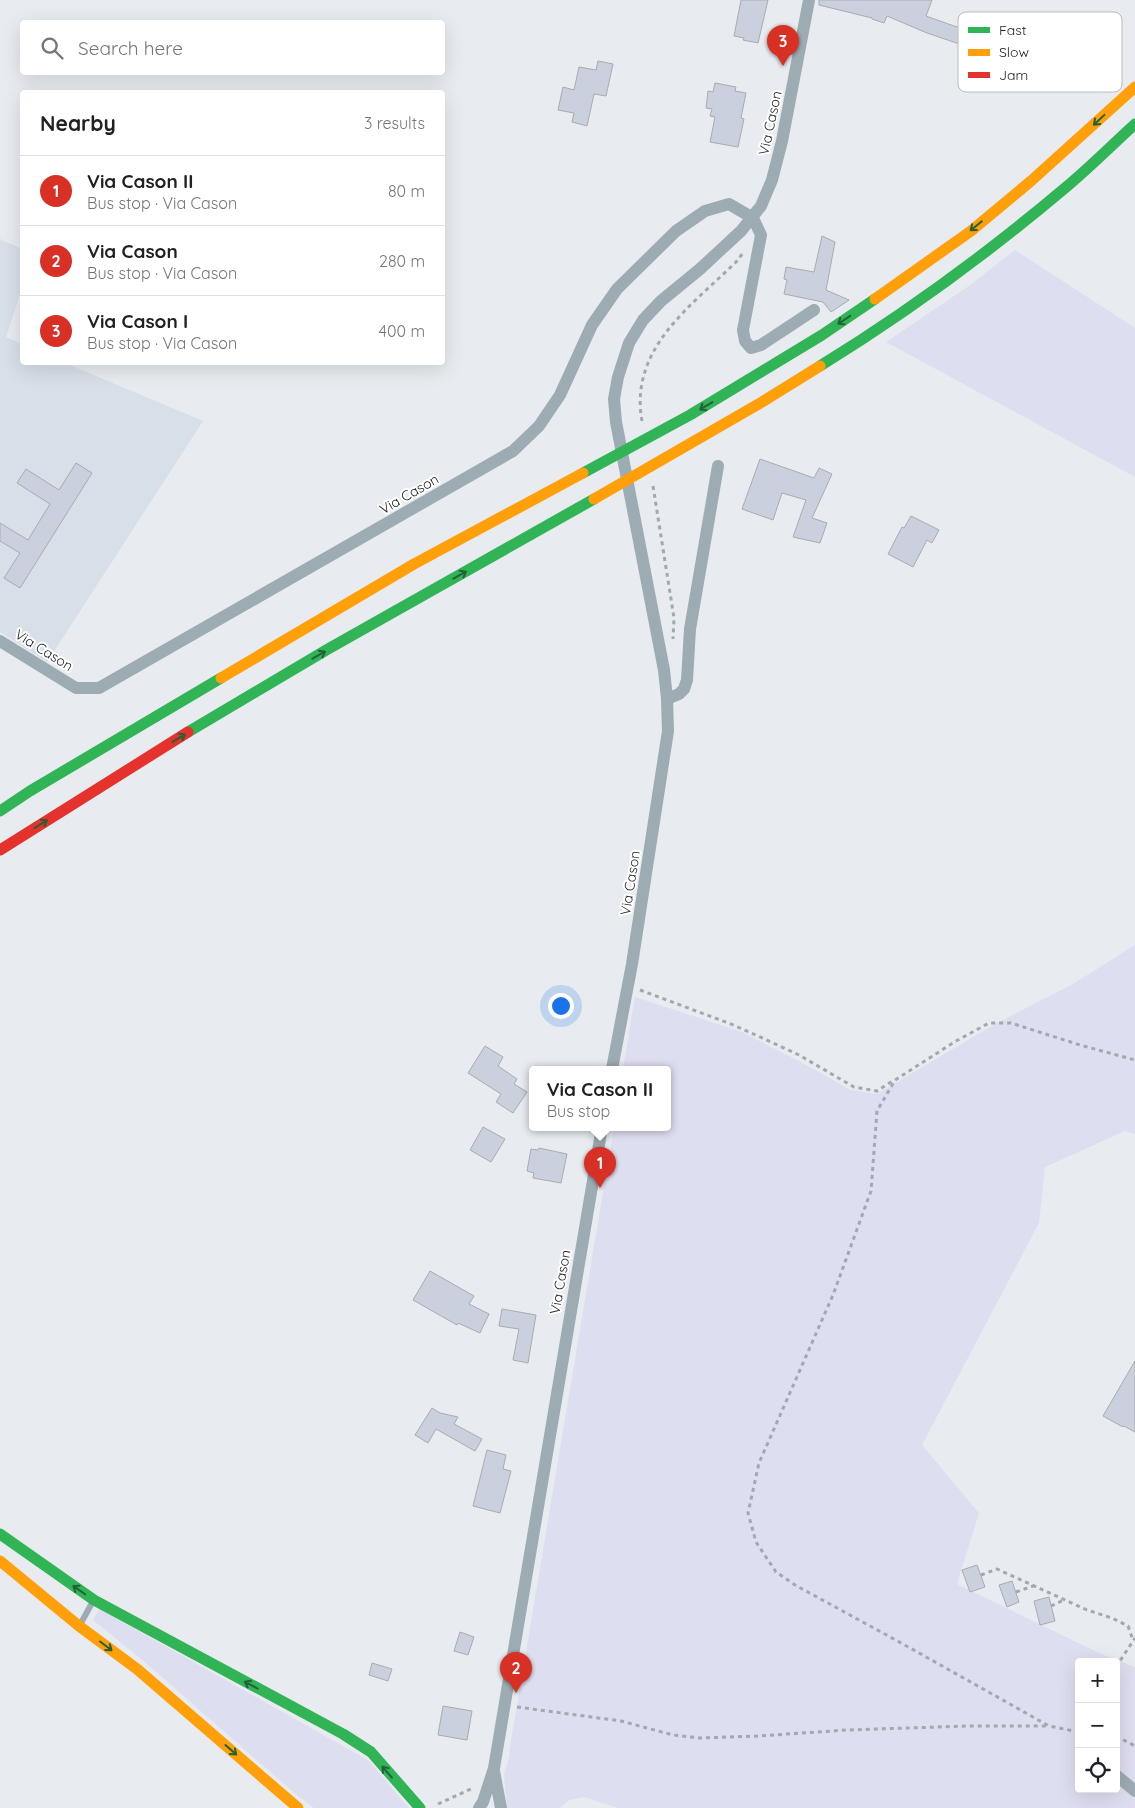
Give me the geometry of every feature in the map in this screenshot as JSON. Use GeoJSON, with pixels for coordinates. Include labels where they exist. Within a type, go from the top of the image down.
{"type":"FeatureCollection","features":[{"type":"Feature","properties":{"kind":"highway"},"geometry":{"type":"LineString","coordinates":[[0,811],[30,791],[414,564],[690,415],[822,335],[971,231],[1088,131],[1135,87]]}},
{"type":"Feature","properties":{"kind":"highway"},"geometry":{"type":"LineString","coordinates":[[0,850],[300,665],[701,439],[834,357],[904,311],[990,248],[1052,199],[1135,124]]}},
{"type":"Feature","properties":{"kind":"highway"},"geometry":{"type":"LineString","coordinates":[[0,1535],[94,1600],[343,1734],[371,1752],[420,1808]]}},
{"type":"Feature","properties":{"kind":"highway"},"geometry":{"type":"LineString","coordinates":[[0,1561],[79,1626],[137,1669],[298,1808]]}},
{"type":"Feature","properties":{"kind":"highway"},"geometry":{"type":"LineString","coordinates":[[0,1566],[20,1579]]}},
{"type":"Feature","properties":{"kind":"street","name":"Via Cason"},"geometry":{"type":"LineString","coordinates":[[613,1066],[628,985],[668,731],[664,670],[616,422],[614,399],[618,377],[628,343],[643,320],[661,301],[724,247],[753,218],[761,206],[772,180],[809,0]]}},
{"type":"Feature","properties":{"kind":"street","name":"Via Cason"},"geometry":{"type":"LineString","coordinates":[[0,641],[76,688],[98,688],[514,452],[540,426],[555,402],[592,325],[602,310],[617,289],[652,253],[676,231],[705,211],[729,204],[753,218]]}},
{"type":"Feature","properties":{"kind":"street"},"geometry":{"type":"LineString","coordinates":[[753,218],[761,236],[743,330],[745,341],[751,348],[761,345],[814,310]]}},
{"type":"Feature","properties":{"kind":"street"},"geometry":{"type":"LineString","coordinates":[[667,699],[680,694],[687,680],[690,629],[718,466]]}},
{"type":"Feature","properties":{"kind":"street","name":"Via Cason"},"geometry":{"type":"LineString","coordinates":[[479,1808],[484,1802],[494,1768],[601,1131]]}},
{"type":"Feature","properties":{"kind":"street","name":"Via Cason"},"geometry":{"type":"LineString","coordinates":[[494,1768],[501,1808]]}},
{"type":"Feature","properties":{"kind":"street"},"geometry":{"type":"LineString","coordinates":[[1120,1778],[1135,1791]]}},
{"type":"Feature","properties":{"kind":"lane"},"geometry":{"type":"LineString","coordinates":[[79,1626],[94,1600]]}},
{"type":"Feature","properties":{"kind":"path"},"geometry":{"type":"LineString","coordinates":[[639,408],[640,387],[649,357],[671,325],[736,262],[748,246]]}},
{"type":"Feature","properties":{"kind":"path"},"geometry":{"type":"LineString","coordinates":[[628,985],[758,1036],[799,1056],[854,1088],[877,1091],[956,1041],[990,1023],[1011,1023],[1135,1060]]}},
{"type":"Feature","properties":{"kind":"path"},"geometry":{"type":"LineString","coordinates":[[895,1080],[877,1111],[871,1191],[833,1296],[759,1463],[748,1513],[756,1542],[776,1572],[1048,1726]]}},
{"type":"Feature","properties":{"kind":"path"},"geometry":{"type":"LineString","coordinates":[[981,1575],[997,1569],[1086,1610],[1112,1618],[1128,1626],[1134,1639],[1120,1662]]}},
{"type":"Feature","properties":{"kind":"path"},"geometry":{"type":"LineString","coordinates":[[1016,1592],[1034,1586]]}},
{"type":"Feature","properties":{"kind":"path"},"geometry":{"type":"LineString","coordinates":[[1051,1606],[1064,1600]]}},
{"type":"Feature","properties":{"kind":"path"},"geometry":{"type":"LineString","coordinates":[[504,1706],[621,1721],[673,1735],[700,1738],[968,1726],[1048,1726],[1075,1731]]}},
{"type":"Feature","properties":{"kind":"path"},"geometry":{"type":"LineString","coordinates":[[1120,1738],[1135,1746]]}},
{"type":"Feature","properties":{"kind":"path"},"geometry":{"type":"LineString","coordinates":[[432,1806],[478,1786]]}},
{"type":"Feature","properties":{"kind":"shaded area"},"geometry":{"type":"Polygon","coordinates":[[[0,239],[20,248],[20,294],[6,337],[20,343],[20,365],[70,365],[203,421],[47,662],[0,632],[0,239]]]}},
{"type":"Feature","properties":{"kind":"shaded area"},"geometry":{"type":"Polygon","coordinates":[[[1015,250],[1135,328],[1135,477],[886,342],[966,288],[1015,250]]]}},
{"type":"Feature","properties":{"kind":"shaded area"},"geometry":{"type":"Polygon","coordinates":[[[1135,945],[1135,1134],[1125,1131],[1045,1167],[1039,1223],[922,1445],[979,1513],[957,1584],[1111,1658],[1075,1658],[1075,1793],[1120,1793],[1120,1661],[1135,1667],[1135,1808],[618,1808],[584,1797],[569,1800],[560,1808],[507,1808],[504,1775],[510,1754],[613,1131],[671,1131],[671,1066],[624,1066],[635,997],[742,1032],[851,1090],[877,1094],[995,1024],[1073,984],[1135,945]]]}},
{"type":"Feature","properties":{"kind":"shaded area"},"geometry":{"type":"Polygon","coordinates":[[[99,1609],[368,1760],[409,1808],[314,1808],[292,1791],[146,1663],[93,1620],[99,1609]]]}},
{"type":"Feature","properties":{"kind":"building"},"geometry":{"type":"Polygon","coordinates":[[[741,0],[768,0],[758,43],[734,36],[741,0]]]}},
{"type":"Feature","properties":{"kind":"building"},"geometry":{"type":"Polygon","coordinates":[[[819,0],[932,0],[926,16],[958,27],[958,44],[887,16],[884,23],[872,18],[819,5],[819,0]]]}},
{"type":"Feature","properties":{"kind":"building"},"geometry":{"type":"Polygon","coordinates":[[[598,61],[613,64],[606,96],[594,94],[587,126],[572,122],[574,113],[558,110],[563,87],[574,90],[579,67],[596,70],[598,61]]]}},
{"type":"Feature","properties":{"kind":"building"},"geometry":{"type":"Polygon","coordinates":[[[715,83],[736,87],[735,91],[746,93],[741,118],[744,119],[738,147],[710,142],[715,117],[710,116],[712,109],[706,108],[708,91],[713,92],[715,83]]]}},
{"type":"Feature","properties":{"kind":"building"},"geometry":{"type":"Polygon","coordinates":[[[822,236],[835,242],[826,290],[849,300],[831,312],[823,302],[784,294],[787,280],[784,279],[786,267],[814,272],[822,236]]]}},
{"type":"Feature","properties":{"kind":"building"},"geometry":{"type":"Polygon","coordinates":[[[760,459],[814,478],[819,468],[832,474],[812,518],[827,523],[820,543],[793,537],[806,500],[782,493],[773,520],[742,509],[760,459]]]}},
{"type":"Feature","properties":{"kind":"building"},"geometry":{"type":"Polygon","coordinates":[[[76,463],[92,473],[20,588],[4,578],[20,553],[0,541],[0,523],[28,540],[50,504],[17,483],[26,469],[59,490],[76,463]]]}},
{"type":"Feature","properties":{"kind":"building"},"geometry":{"type":"Polygon","coordinates":[[[911,516],[939,530],[932,543],[927,540],[913,567],[888,554],[902,527],[904,528],[911,516]]]}},
{"type":"Feature","properties":{"kind":"building"},"geometry":{"type":"Polygon","coordinates":[[[485,1046],[503,1057],[498,1066],[517,1079],[514,1084],[527,1092],[513,1113],[496,1102],[501,1094],[468,1073],[485,1046]]]}},
{"type":"Feature","properties":{"kind":"building"},"geometry":{"type":"Polygon","coordinates":[[[483,1127],[505,1139],[491,1162],[470,1150],[483,1127]]]}},
{"type":"Feature","properties":{"kind":"building"},"geometry":{"type":"Polygon","coordinates":[[[539,1148],[567,1154],[561,1183],[533,1178],[534,1173],[527,1171],[531,1149],[538,1150],[539,1148]]]}},
{"type":"Feature","properties":{"kind":"building"},"geometry":{"type":"Polygon","coordinates":[[[430,1271],[474,1296],[469,1304],[489,1314],[480,1333],[458,1323],[457,1325],[413,1300],[430,1271]]]}},
{"type":"Feature","properties":{"kind":"building"},"geometry":{"type":"Polygon","coordinates":[[[502,1309],[536,1315],[528,1363],[513,1360],[519,1329],[499,1326],[502,1309]]]}},
{"type":"Feature","properties":{"kind":"building"},"geometry":{"type":"Polygon","coordinates":[[[1135,1361],[1135,1432],[1103,1416],[1135,1361]]]}},
{"type":"Feature","properties":{"kind":"building"},"geometry":{"type":"Polygon","coordinates":[[[432,1408],[440,1413],[458,1417],[454,1424],[482,1439],[475,1451],[436,1429],[428,1443],[415,1435],[432,1408]]]}},
{"type":"Feature","properties":{"kind":"building"},"geometry":{"type":"Polygon","coordinates":[[[487,1450],[506,1455],[503,1469],[511,1471],[500,1513],[473,1506],[487,1450]]]}},
{"type":"Feature","properties":{"kind":"building"},"geometry":{"type":"Polygon","coordinates":[[[977,1565],[985,1587],[970,1592],[962,1570],[977,1565]]]}},
{"type":"Feature","properties":{"kind":"building"},"geometry":{"type":"Polygon","coordinates":[[[1012,1581],[1019,1602],[1007,1607],[999,1585],[1012,1581]]]}},
{"type":"Feature","properties":{"kind":"building"},"geometry":{"type":"Polygon","coordinates":[[[1049,1597],[1055,1621],[1040,1625],[1034,1601],[1049,1597]]]}},
{"type":"Feature","properties":{"kind":"building"},"geometry":{"type":"Polygon","coordinates":[[[460,1632],[474,1637],[468,1655],[454,1651],[460,1632]]]}},
{"type":"Feature","properties":{"kind":"building"},"geometry":{"type":"Polygon","coordinates":[[[372,1663],[392,1669],[388,1681],[369,1675],[372,1663]]]}},
{"type":"Feature","properties":{"kind":"building"},"geometry":{"type":"Polygon","coordinates":[[[443,1706],[472,1711],[467,1740],[438,1735],[443,1706]]]}},
{"type":"Feature","properties":{"kind":"traffic: fast"},"geometry":{"type":"LineString","coordinates":[[820,366],[915,304],[1006,236],[1065,188],[1135,124]]}},
{"type":"Feature","properties":{"kind":"traffic: fast"},"geometry":{"type":"LineString","coordinates":[[583,473],[690,415],[822,335],[875,299]]}},
{"type":"Feature","properties":{"kind":"traffic: fast"},"geometry":{"type":"LineString","coordinates":[[188,732],[328,649],[594,499]]}},
{"type":"Feature","properties":{"kind":"traffic: fast"},"geometry":{"type":"LineString","coordinates":[[0,811],[30,791],[221,678]]}},
{"type":"Feature","properties":{"kind":"traffic: fast"},"geometry":{"type":"LineString","coordinates":[[0,1534],[94,1600],[343,1734],[371,1752],[420,1808]]}},
{"type":"Feature","properties":{"kind":"traffic: slow"},"geometry":{"type":"LineString","coordinates":[[875,299],[971,231],[1031,181],[1135,87]]}},
{"type":"Feature","properties":{"kind":"traffic: slow"},"geometry":{"type":"LineString","coordinates":[[594,499],[762,402],[820,366]]}},
{"type":"Feature","properties":{"kind":"traffic: slow"},"geometry":{"type":"LineString","coordinates":[[221,678],[414,564],[583,473]]}},
{"type":"Feature","properties":{"kind":"traffic: slow"},"geometry":{"type":"LineString","coordinates":[[0,1561],[79,1626],[137,1669],[298,1808]]}},
{"type":"Feature","properties":{"kind":"traffic: jam"},"geometry":{"type":"LineString","coordinates":[[0,850],[188,732]]}},
{"type":"Feature","properties":{"kind":"place","name":"Via Cason I"},"geometry":{"type":"Point","coordinates":[783,66]}},
{"type":"Feature","properties":{"kind":"place","name":"Via Cason II"},"geometry":{"type":"Point","coordinates":[600,1188]}},
{"type":"Feature","properties":{"kind":"place","name":"Via Cason"},"geometry":{"type":"Point","coordinates":[516,1693]}}]}
